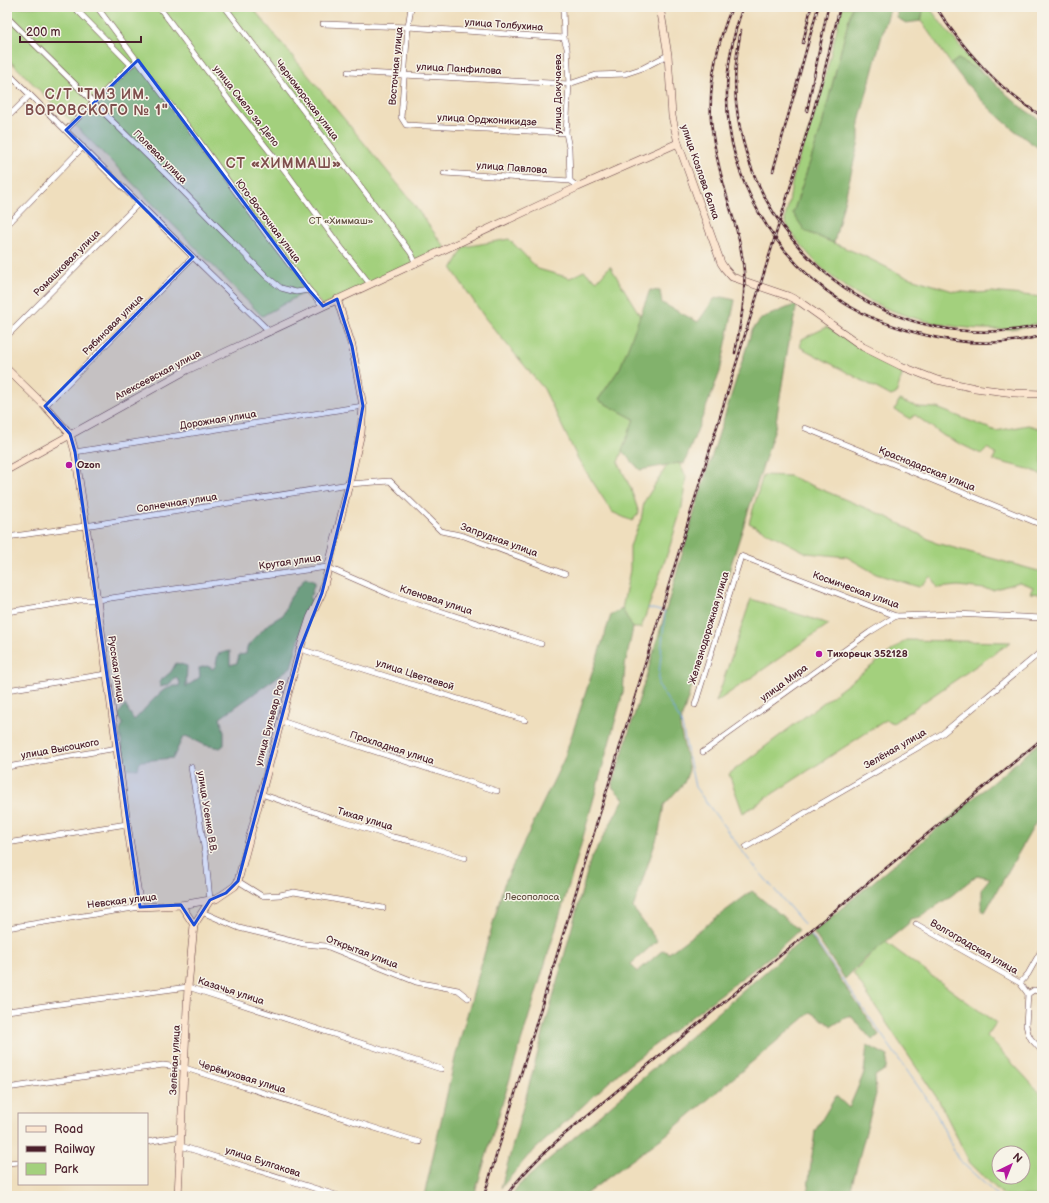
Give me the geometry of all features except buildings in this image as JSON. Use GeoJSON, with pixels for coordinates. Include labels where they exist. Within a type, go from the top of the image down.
{"type":"FeatureCollection","features":[{"type":"Feature","properties":{"kind":"street"},"geometry":{"type":"LineString","coordinates":[[74,7],[131,65]]}},
{"type":"Feature","properties":{"kind":"street","name":"Юго-Восточная улица"},"geometry":{"type":"LineString","coordinates":[[97,7],[197,138],[267,235],[323,306]]}},
{"type":"Feature","properties":{"kind":"street","name":"улица Смело за Дело"},"geometry":{"type":"LineString","coordinates":[[159,7],[370,284]]}},
{"type":"Feature","properties":{"kind":"street","name":"Черноморская улица"},"geometry":{"type":"LineString","coordinates":[[225,7],[412,253],[416,264]]}},
{"type":"Feature","properties":{"kind":"street","name":"Восточная улица"},"geometry":{"type":"LineString","coordinates":[[406,125],[401,117],[411,7]]}},
{"type":"Feature","properties":{"kind":"street","name":"улица Докучаева"},"geometry":{"type":"LineString","coordinates":[[563,7],[564,38],[567,48],[569,84],[566,133],[569,148],[570,181]]}},
{"type":"Feature","properties":{"kind":"street","name":"улица Козлова балка"},"geometry":{"type":"LineString","coordinates":[[660,7],[668,55],[670,106],[678,143],[725,269],[732,277],[788,296],[800,302],[863,348],[901,366],[937,380],[975,388],[1014,393],[1042,394]]}},
{"type":"Feature","properties":{"kind":"street","name":"Полевая улица"},"geometry":{"type":"LineString","coordinates":[[7,17],[267,277],[280,288],[296,292],[309,290]]}},
{"type":"Feature","properties":{"kind":"street","name":"улица Толбухина"},"geometry":{"type":"LineString","coordinates":[[323,24],[408,27],[564,38]]}},
{"type":"Feature","properties":{"kind":"street"},"geometry":{"type":"LineString","coordinates":[[569,84],[596,75],[625,74],[643,68],[668,55]]}},
{"type":"Feature","properties":{"kind":"street"},"geometry":{"type":"LineString","coordinates":[[66,130],[131,65],[138,60]]}},
{"type":"Feature","properties":{"kind":"street"},"geometry":{"type":"LineString","coordinates":[[7,72],[270,332]]}},
{"type":"Feature","properties":{"kind":"street","name":"улица Панфилова"},"geometry":{"type":"LineString","coordinates":[[348,72],[569,84]]}},
{"type":"Feature","properties":{"kind":"street"},"geometry":{"type":"LineString","coordinates":[[7,118],[30,95]]}},
{"type":"Feature","properties":{"kind":"street","name":"улица Орджоникидзе"},"geometry":{"type":"LineString","coordinates":[[406,125],[566,133]]}},
{"type":"Feature","properties":{"kind":"street","name":"Алексеевская улица"},"geometry":{"type":"LineString","coordinates":[[7,470],[187,370],[578,187],[678,143]]}},
{"type":"Feature","properties":{"kind":"street"},"geometry":{"type":"LineString","coordinates":[[7,225],[82,147]]}},
{"type":"Feature","properties":{"kind":"street","name":"улица Павлова"},"geometry":{"type":"LineString","coordinates":[[444,173],[570,181]]}},
{"type":"Feature","properties":{"kind":"street"},"geometry":{"type":"LineString","coordinates":[[570,181],[578,187]]}},
{"type":"Feature","properties":{"kind":"street","name":"Ромашковая улица"},"geometry":{"type":"LineString","coordinates":[[7,336],[139,203]]}},
{"type":"Feature","properties":{"kind":"street","name":"Рябиновая улица"},"geometry":{"type":"LineString","coordinates":[[46,406],[193,257]]}},
{"type":"Feature","properties":{"kind":"street","name":"Крутая улица"},"geometry":{"type":"LineString","coordinates":[[7,612],[80,600],[97,600],[327,567],[361,433],[363,406],[352,346],[337,299]]}},
{"type":"Feature","properties":{"kind":"street"},"geometry":{"type":"LineString","coordinates":[[7,369],[46,406],[70,434]]}},
{"type":"Feature","properties":{"kind":"street","name":"Дорожная улица"},"geometry":{"type":"LineString","coordinates":[[75,452],[363,406]]}},
{"type":"Feature","properties":{"kind":"street","name":"Краснодарская улица"},"geometry":{"type":"LineString","coordinates":[[805,428],[1042,525]]}},
{"type":"Feature","properties":{"kind":"street","name":"Русская улица"},"geometry":{"type":"LineString","coordinates":[[70,434],[75,452],[97,600],[127,824],[140,907]]}},
{"type":"Feature","properties":{"kind":"street","name":"Запрудная улица"},"geometry":{"type":"LineString","coordinates":[[349,484],[390,481],[441,531],[464,536],[565,574]]}},
{"type":"Feature","properties":{"kind":"street","name":"Солнечная улица"},"geometry":{"type":"LineString","coordinates":[[7,537],[349,484]]}},
{"type":"Feature","properties":{"kind":"street","name":"Космическая улица"},"geometry":{"type":"LineString","coordinates":[[741,556],[896,616],[955,614],[1042,618]]}},
{"type":"Feature","properties":{"kind":"street","name":"Железнодорожная улица"},"geometry":{"type":"LineString","coordinates":[[695,705],[741,556]]}},
{"type":"Feature","properties":{"kind":"street","name":"Кленовая улица"},"geometry":{"type":"LineString","coordinates":[[327,567],[391,596],[541,644]]}},
{"type":"Feature","properties":{"kind":"street","name":"улица Бульвар Роз"},"geometry":{"type":"LineString","coordinates":[[237,884],[300,649],[310,618],[322,592],[327,567]]}},
{"type":"Feature","properties":{"kind":"street","name":"улица Мира"},"geometry":{"type":"LineString","coordinates":[[703,752],[870,632],[896,616]]}},
{"type":"Feature","properties":{"kind":"street","name":"улица Цветаевой"},"geometry":{"type":"LineString","coordinates":[[300,649],[525,720]]}},
{"type":"Feature","properties":{"kind":"street","name":"Зелёная улица"},"geometry":{"type":"LineString","coordinates":[[746,847],[943,733],[1042,651]]}},
{"type":"Feature","properties":{"kind":"street"},"geometry":{"type":"LineString","coordinates":[[7,690],[106,674]]}},
{"type":"Feature","properties":{"kind":"street","name":"Прохладная улица"},"geometry":{"type":"LineString","coordinates":[[280,721],[497,791]]}},
{"type":"Feature","properties":{"kind":"street","name":"улица Высоцкого"},"geometry":{"type":"LineString","coordinates":[[7,767],[117,748]]}},
{"type":"Feature","properties":{"kind":"street","name":"улица Усенко В.В."},"geometry":{"type":"LineString","coordinates":[[191,767],[206,859],[210,900]]}},
{"type":"Feature","properties":{"kind":"street","name":"Тихая улица"},"geometry":{"type":"LineString","coordinates":[[261,794],[393,837],[415,842],[465,858]]}},
{"type":"Feature","properties":{"kind":"street"},"geometry":{"type":"LineString","coordinates":[[7,843],[127,824]]}},
{"type":"Feature","properties":{"kind":"street"},"geometry":{"type":"LineString","coordinates":[[237,884],[262,896],[280,896],[294,892],[383,908]]}},
{"type":"Feature","properties":{"kind":"street","name":"Невская улица"},"geometry":{"type":"LineString","coordinates":[[7,928],[140,907],[181,905],[216,899],[237,884]]}},
{"type":"Feature","properties":{"kind":"street","name":"Зелёная улица"},"geometry":{"type":"LineString","coordinates":[[178,1196],[188,987],[194,925],[210,900]]}},
{"type":"Feature","properties":{"kind":"street"},"geometry":{"type":"LineString","coordinates":[[181,905],[194,925]]}},
{"type":"Feature","properties":{"kind":"street","name":"Открытая улица"},"geometry":{"type":"LineString","coordinates":[[202,912],[239,928],[304,944],[326,946],[416,982],[458,990],[468,998]]}},
{"type":"Feature","properties":{"kind":"street","name":"Волгоградская улица"},"geometry":{"type":"LineString","coordinates":[[916,924],[1020,983],[1028,994]]}},
{"type":"Feature","properties":{"kind":"street"},"geometry":{"type":"LineString","coordinates":[[1020,983],[1028,974],[1042,949]]}},
{"type":"Feature","properties":{"kind":"street","name":"Казачья улица"},"geometry":{"type":"LineString","coordinates":[[7,1011],[188,987],[441,1069]]}},
{"type":"Feature","properties":{"kind":"street"},"geometry":{"type":"LineString","coordinates":[[1042,992],[1034,990],[1028,994],[1026,1024],[1030,1039],[1042,1051]]}},
{"type":"Feature","properties":{"kind":"street","name":"Черёмуховая улица"},"geometry":{"type":"LineString","coordinates":[[7,1088],[163,1065],[185,1068],[418,1142]]}},
{"type":"Feature","properties":{"kind":"street"},"geometry":{"type":"LineString","coordinates":[[148,1142],[182,1136]]}},
{"type":"Feature","properties":{"kind":"street","name":"улица Булгакова"},"geometry":{"type":"LineString","coordinates":[[181,1146],[339,1196]]}},
{"type":"Feature","properties":{"kind":"street"},"geometry":{"type":"LineString","coordinates":[[7,1163],[18,1162]]}},
{"type":"Feature","properties":{"kind":"highlighted area"},"geometry":{"type":"Polygon","coordinates":[[[138,60],[309,290],[323,306],[337,299],[352,346],[363,406],[349,484],[322,593],[300,649],[238,881],[226,893],[210,900],[194,925],[181,905],[140,907],[75,452],[70,434],[45,406],[193,257],[66,130],[138,60]]]}},
{"type":"Feature","properties":{"kind":"green space","name":"СТ «Химмаш»"},"geometry":{"type":"Polygon","coordinates":[[[7,7],[252,7],[406,194],[446,249],[323,306],[309,290],[262,316],[111,161],[7,58],[7,7]]]}},
{"type":"Feature","properties":{"kind":"green space"},"geometry":{"type":"Polygon","coordinates":[[[842,7],[852,7],[821,129],[793,213],[805,231],[864,256],[904,276],[953,291],[975,293],[992,292],[1042,297],[1042,322],[1009,329],[958,327],[933,323],[885,308],[841,284],[822,268],[805,250],[788,228],[785,218],[794,174],[820,97],[842,7]]]}},
{"type":"Feature","properties":{"kind":"green space"},"geometry":{"type":"Polygon","coordinates":[[[852,7],[891,7],[859,122],[859,141],[834,243],[805,231],[793,213],[821,129],[852,7]]]}},
{"type":"Feature","properties":{"kind":"green space"},"geometry":{"type":"Polygon","coordinates":[[[897,7],[921,7],[923,11],[921,21],[906,23],[897,18],[897,7]]]}},
{"type":"Feature","properties":{"kind":"green space"},"geometry":{"type":"Polygon","coordinates":[[[921,7],[929,7],[947,31],[983,73],[958,59],[951,64],[921,21],[923,11],[921,7]]]}},
{"type":"Feature","properties":{"kind":"green space"},"geometry":{"type":"Polygon","coordinates":[[[958,59],[983,73],[1022,108],[1042,121],[1042,150],[1017,132],[981,100],[951,64],[958,59]]]}},
{"type":"Feature","properties":{"kind":"green space"},"geometry":{"type":"Polygon","coordinates":[[[509,239],[538,269],[570,278],[584,271],[597,281],[610,266],[641,317],[620,368],[598,400],[635,419],[618,462],[631,489],[639,513],[632,521],[612,512],[578,459],[544,389],[485,318],[452,269],[464,247],[509,239]]]}},
{"type":"Feature","properties":{"kind":"green space"},"geometry":{"type":"Polygon","coordinates":[[[650,290],[660,291],[662,303],[698,322],[714,299],[722,297],[735,300],[720,372],[684,464],[679,463],[640,470],[622,451],[634,419],[598,400],[620,368],[650,290]]]}},
{"type":"Feature","properties":{"kind":"green space"},"geometry":{"type":"Polygon","coordinates":[[[797,304],[788,347],[775,428],[682,717],[680,727],[689,770],[684,783],[664,805],[659,832],[633,908],[657,941],[631,964],[637,972],[663,950],[669,953],[752,891],[799,930],[772,955],[621,1071],[528,1156],[501,1188],[590,861],[624,799],[612,787],[700,493],[752,330],[762,318],[797,304]]]}},
{"type":"Feature","properties":{"kind":"green space"},"geometry":{"type":"Polygon","coordinates":[[[827,327],[903,372],[896,394],[891,396],[800,347],[802,339],[827,327]]]}},
{"type":"Feature","properties":{"kind":"green space"},"geometry":{"type":"Polygon","coordinates":[[[899,400],[918,407],[937,408],[996,431],[1028,425],[1042,429],[1042,475],[1032,470],[993,460],[996,454],[987,448],[981,454],[944,436],[915,415],[910,419],[895,410],[899,400]]]}},
{"type":"Feature","properties":{"kind":"green space"},"geometry":{"type":"Polygon","coordinates":[[[679,463],[686,477],[682,507],[641,628],[633,628],[622,609],[630,570],[630,546],[641,520],[644,502],[668,464],[679,463]]]}},
{"type":"Feature","properties":{"kind":"green space"},"geometry":{"type":"Polygon","coordinates":[[[763,475],[789,476],[885,516],[936,543],[1042,572],[1042,594],[1030,593],[1033,587],[1019,582],[993,590],[958,586],[937,588],[931,576],[919,587],[876,574],[847,557],[807,553],[749,523],[763,475]]]}},
{"type":"Feature","properties":{"kind":"green space"},"geometry":{"type":"Polygon","coordinates":[[[305,578],[315,582],[310,598],[313,603],[303,626],[291,667],[220,718],[224,732],[224,745],[220,748],[205,745],[186,736],[182,739],[173,758],[142,761],[139,764],[138,769],[125,768],[120,731],[123,724],[118,715],[125,705],[134,720],[165,689],[179,686],[180,682],[176,678],[168,685],[160,687],[160,681],[171,672],[176,663],[187,666],[186,687],[200,677],[199,668],[207,666],[213,669],[216,665],[218,654],[230,651],[230,665],[237,663],[239,655],[246,654],[247,647],[268,624],[283,615],[290,598],[305,578]]]}},
{"type":"Feature","properties":{"kind":"green space"},"geometry":{"type":"Polygon","coordinates":[[[751,599],[829,624],[716,702],[751,599]]]}},
{"type":"Feature","properties":{"kind":"green space","name":"Лесополоса"},"geometry":{"type":"Polygon","coordinates":[[[622,609],[633,628],[625,666],[623,693],[577,859],[474,1196],[424,1196],[456,1054],[504,884],[564,759],[611,615],[622,609]]]}},
{"type":"Feature","properties":{"kind":"green space"},"geometry":{"type":"Polygon","coordinates":[[[906,640],[1011,642],[893,723],[886,720],[743,813],[729,774],[906,640]]]}},
{"type":"Feature","properties":{"kind":"green space"},"geometry":{"type":"Polygon","coordinates":[[[1042,741],[1042,819],[1039,817],[985,912],[982,910],[982,888],[990,878],[977,875],[951,896],[920,917],[910,919],[908,924],[867,957],[845,979],[813,932],[1042,741]]]}},
{"type":"Feature","properties":{"kind":"green space"},"geometry":{"type":"Polygon","coordinates":[[[809,934],[879,1035],[872,1040],[850,1015],[832,1026],[811,1012],[666,1135],[583,1196],[511,1196],[518,1186],[809,934]]]}},
{"type":"Feature","properties":{"kind":"green space"},"geometry":{"type":"Polygon","coordinates":[[[884,941],[996,1023],[987,1036],[1042,1095],[1042,1196],[1004,1196],[993,1185],[1031,1185],[1031,1145],[991,1145],[991,1183],[970,1163],[939,1101],[853,973],[884,941]]]}},
{"type":"Feature","properties":{"kind":"green space"},"geometry":{"type":"Polygon","coordinates":[[[867,1045],[888,1056],[886,1069],[875,1076],[876,1094],[849,1196],[807,1196],[815,1131],[836,1096],[849,1108],[864,1073],[867,1045]]]}},
{"type":"Feature","properties":{"kind":"waterway"},"geometry":{"type":"LineString","coordinates":[[648,608],[665,612],[658,685],[681,721],[695,787],[749,860],[804,924]]}},
{"type":"Feature","properties":{"kind":"waterway"},"geometry":{"type":"LineString","coordinates":[[810,933],[934,1109],[958,1159],[998,1196]]}},
{"type":"Feature","properties":{"kind":"railway"},"geometry":{"type":"LineString","coordinates":[[732,7],[722,34],[715,62],[711,91],[711,120],[715,149],[739,237],[744,271],[741,322],[735,353]]}},
{"type":"Feature","properties":{"kind":"railway"},"geometry":{"type":"LineString","coordinates":[[743,7],[731,49],[727,82],[729,124],[735,155],[745,184],[759,213],[776,239],[796,263],[819,285],[852,308],[870,317],[907,330],[948,340],[979,342],[1011,341],[1042,336]]}},
{"type":"Feature","properties":{"kind":"railway"},"geometry":{"type":"LineString","coordinates":[[803,43],[811,7]]}},
{"type":"Feature","properties":{"kind":"railway"},"geometry":{"type":"LineString","coordinates":[[773,171],[818,7]]}},
{"type":"Feature","properties":{"kind":"railway"},"geometry":{"type":"LineString","coordinates":[[807,111],[828,7]]}},
{"type":"Feature","properties":{"kind":"railway"},"geometry":{"type":"LineString","coordinates":[[484,1196],[812,116],[840,7]]}},
{"type":"Feature","properties":{"kind":"railway"},"geometry":{"type":"LineString","coordinates":[[936,7],[957,38],[983,68],[997,82],[1042,116]]}},
{"type":"Feature","properties":{"kind":"railway"},"geometry":{"type":"LineString","coordinates":[[741,30],[736,63],[736,106],[752,169],[775,215],[806,255],[845,288],[889,312],[937,327],[989,332],[1042,325]]}},
{"type":"Feature","properties":{"kind":"railway"},"geometry":{"type":"LineString","coordinates":[[506,1196],[534,1163],[566,1133],[1042,739]]}},
{"type":"Feature","properties":{"kind":"place","name":"Ozon"},"geometry":{"type":"Point","coordinates":[69,465]}},
{"type":"Feature","properties":{"kind":"place","name":"Тихорецк 352128"},"geometry":{"type":"Point","coordinates":[819,654]}},
{"type":"Feature","properties":{"kind":"district","name":"С/Т \"ТМЗ ИМ. ВОРОВСКОГО № 1\""},"geometry":{"type":"Point","coordinates":[97,102]}},
{"type":"Feature","properties":{"kind":"district","name":"СТ «ХИММАШ»"},"geometry":{"type":"Point","coordinates":[284,163]}}]}
